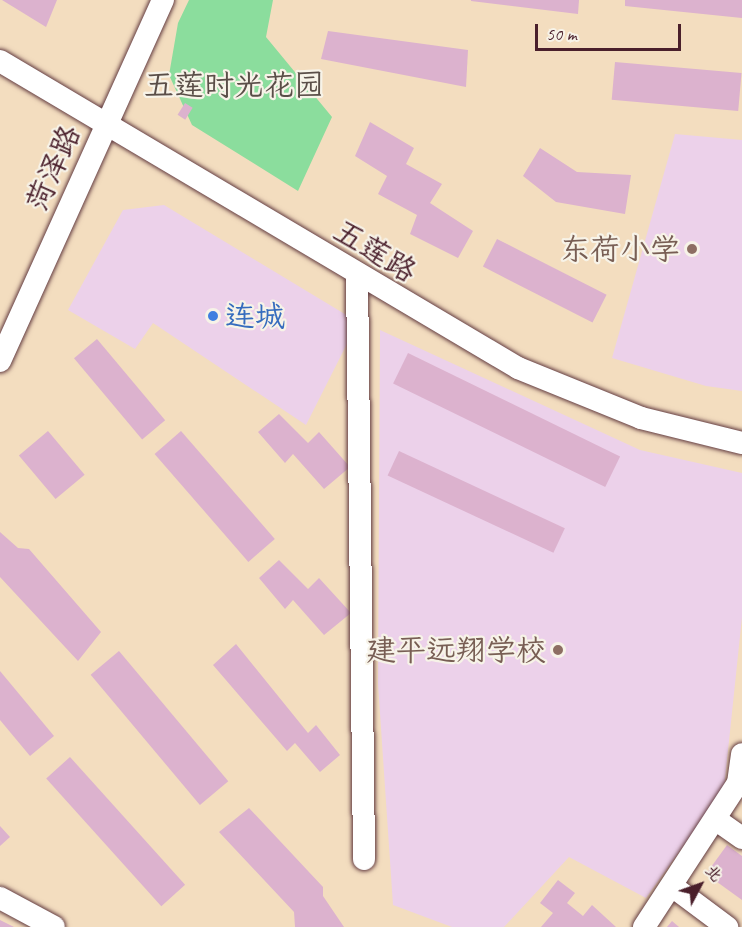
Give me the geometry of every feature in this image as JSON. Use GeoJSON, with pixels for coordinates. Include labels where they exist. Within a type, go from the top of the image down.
{"type":"FeatureCollection","features":[{"type":"Feature","properties":{"kind":"street","name":"菏泽路"},"geometry":{"type":"LineString","coordinates":[[0,361],[163,0]]}},
{"type":"Feature","properties":{"kind":"street","name":"五莲路"},"geometry":{"type":"LineString","coordinates":[[0,61],[105,126],[357,274],[558,387],[641,418],[742,442]]}},
{"type":"Feature","properties":{"kind":"street"},"geometry":{"type":"LineString","coordinates":[[357,274],[364,859]]}},
{"type":"Feature","properties":{"kind":"street"},"geometry":{"type":"LineString","coordinates":[[644,927],[738,783],[742,754]]}},
{"type":"Feature","properties":{"kind":"street"},"geometry":{"type":"LineString","coordinates":[[715,819],[742,838]]}},
{"type":"Feature","properties":{"kind":"street"},"geometry":{"type":"LineString","coordinates":[[672,886],[726,927]]}},
{"type":"Feature","properties":{"kind":"street"},"geometry":{"type":"LineString","coordinates":[[0,898],[54,927]]}},
{"type":"Feature","properties":{"kind":"shaded area","name":"东荷小学"},"geometry":{"type":"Polygon","coordinates":[[[675,134],[742,140],[742,391],[706,386],[612,358],[675,134]]]}},
{"type":"Feature","properties":{"kind":"shaded area","name":"连城"},"geometry":{"type":"Polygon","coordinates":[[[164,205],[358,322],[306,425],[153,323],[135,349],[68,310],[123,210],[164,205]]]}},
{"type":"Feature","properties":{"kind":"shaded area","name":"建平远翔学校"},"geometry":{"type":"Polygon","coordinates":[[[380,330],[640,450],[742,473],[742,617],[724,789],[646,898],[569,857],[504,927],[452,927],[393,905],[378,684],[380,330]]]}},
{"type":"Feature","properties":{"kind":"green space","name":"五莲时光花园"},"geometry":{"type":"Polygon","coordinates":[[[189,0],[273,0],[266,37],[332,117],[298,191],[192,125],[169,75],[178,23],[189,0]]]}},
{"type":"Feature","properties":{"kind":"building"},"geometry":{"type":"Polygon","coordinates":[[[2,0],[57,0],[46,27],[2,0]]]}},
{"type":"Feature","properties":{"kind":"building"},"geometry":{"type":"Polygon","coordinates":[[[471,0],[579,0],[578,14],[471,0]]]}},
{"type":"Feature","properties":{"kind":"building"},"geometry":{"type":"Polygon","coordinates":[[[625,0],[742,0],[742,18],[625,6],[625,0]]]}},
{"type":"Feature","properties":{"kind":"building"},"geometry":{"type":"Polygon","coordinates":[[[328,31],[468,50],[466,87],[321,59],[328,31]]]}},
{"type":"Feature","properties":{"kind":"building"},"geometry":{"type":"Polygon","coordinates":[[[615,62],[742,73],[738,111],[612,100],[615,62]]]}},
{"type":"Feature","properties":{"kind":"building"},"geometry":{"type":"Polygon","coordinates":[[[185,103],[193,108],[185,120],[178,115],[185,103]]]}},
{"type":"Feature","properties":{"kind":"building"},"geometry":{"type":"Polygon","coordinates":[[[370,122],[414,148],[406,164],[442,184],[430,203],[473,231],[458,258],[410,234],[417,215],[378,194],[387,176],[355,156],[370,122]]]}},
{"type":"Feature","properties":{"kind":"building"},"geometry":{"type":"Polygon","coordinates":[[[540,148],[577,172],[631,175],[625,214],[556,202],[523,176],[540,148]]]}},
{"type":"Feature","properties":{"kind":"building"},"geometry":{"type":"Polygon","coordinates":[[[497,239],[607,295],[593,322],[483,267],[497,239]]]}},
{"type":"Feature","properties":{"kind":"building"},"geometry":{"type":"Polygon","coordinates":[[[97,339],[165,420],[142,439],[74,358],[97,339]]]}},
{"type":"Feature","properties":{"kind":"building"},"geometry":{"type":"Polygon","coordinates":[[[408,353],[620,456],[605,487],[393,384],[408,353]]]}},
{"type":"Feature","properties":{"kind":"building"},"geometry":{"type":"Polygon","coordinates":[[[279,414],[308,443],[319,432],[350,467],[324,489],[293,454],[285,463],[258,432],[279,414]]]}},
{"type":"Feature","properties":{"kind":"building"},"geometry":{"type":"Polygon","coordinates":[[[48,431],[85,475],[56,499],[19,455],[48,431]]]}},
{"type":"Feature","properties":{"kind":"building"},"geometry":{"type":"Polygon","coordinates":[[[181,431],[275,539],[248,562],[155,454],[181,431]]]}},
{"type":"Feature","properties":{"kind":"building"},"geometry":{"type":"Polygon","coordinates":[[[399,451],[565,528],[553,553],[388,475],[399,451]]]}},
{"type":"Feature","properties":{"kind":"building"},"geometry":{"type":"Polygon","coordinates":[[[0,532],[18,548],[29,549],[101,632],[78,661],[0,577],[0,532]]]}},
{"type":"Feature","properties":{"kind":"building"},"geometry":{"type":"Polygon","coordinates":[[[279,560],[308,589],[319,578],[351,613],[324,635],[293,600],[285,609],[259,578],[279,560]]]}},
{"type":"Feature","properties":{"kind":"building"},"geometry":{"type":"Polygon","coordinates":[[[236,644],[308,733],[316,725],[340,755],[320,772],[295,743],[287,751],[213,665],[236,644]]]}},
{"type":"Feature","properties":{"kind":"building"},"geometry":{"type":"Polygon","coordinates":[[[119,651],[228,781],[200,805],[91,675],[119,651]]]}},
{"type":"Feature","properties":{"kind":"building"},"geometry":{"type":"Polygon","coordinates":[[[0,671],[54,736],[30,756],[0,720],[0,671]]]}},
{"type":"Feature","properties":{"kind":"building"},"geometry":{"type":"Polygon","coordinates":[[[70,757],[185,885],[161,906],[46,778],[70,757]]]}},
{"type":"Feature","properties":{"kind":"building"},"geometry":{"type":"Polygon","coordinates":[[[249,808],[323,887],[323,896],[344,927],[295,927],[294,912],[219,832],[249,808]]]}},
{"type":"Feature","properties":{"kind":"building"},"geometry":{"type":"Polygon","coordinates":[[[0,826],[10,837],[0,846],[0,826]]]}},
{"type":"Feature","properties":{"kind":"building"},"geometry":{"type":"Polygon","coordinates":[[[727,845],[742,856],[742,900],[706,874],[727,845]]]}},
{"type":"Feature","properties":{"kind":"building"},"geometry":{"type":"Polygon","coordinates":[[[558,880],[575,893],[567,903],[583,916],[592,905],[616,927],[541,927],[553,913],[540,903],[558,880]]]}},
{"type":"Feature","properties":{"kind":"building"},"geometry":{"type":"Polygon","coordinates":[[[0,920],[14,927],[0,927],[0,920]]]}},
{"type":"Feature","properties":{"kind":"building"},"geometry":{"type":"Polygon","coordinates":[[[672,921],[679,927],[667,927],[672,921]]]}},
{"type":"Feature","properties":{"kind":"place","name":"东荷小学"},"geometry":{"type":"Point","coordinates":[692,249]}},
{"type":"Feature","properties":{"kind":"place","name":"连城"},"geometry":{"type":"Point","coordinates":[213,316]}},
{"type":"Feature","properties":{"kind":"place","name":"建平远翔学校"},"geometry":{"type":"Point","coordinates":[558,650]}}]}
